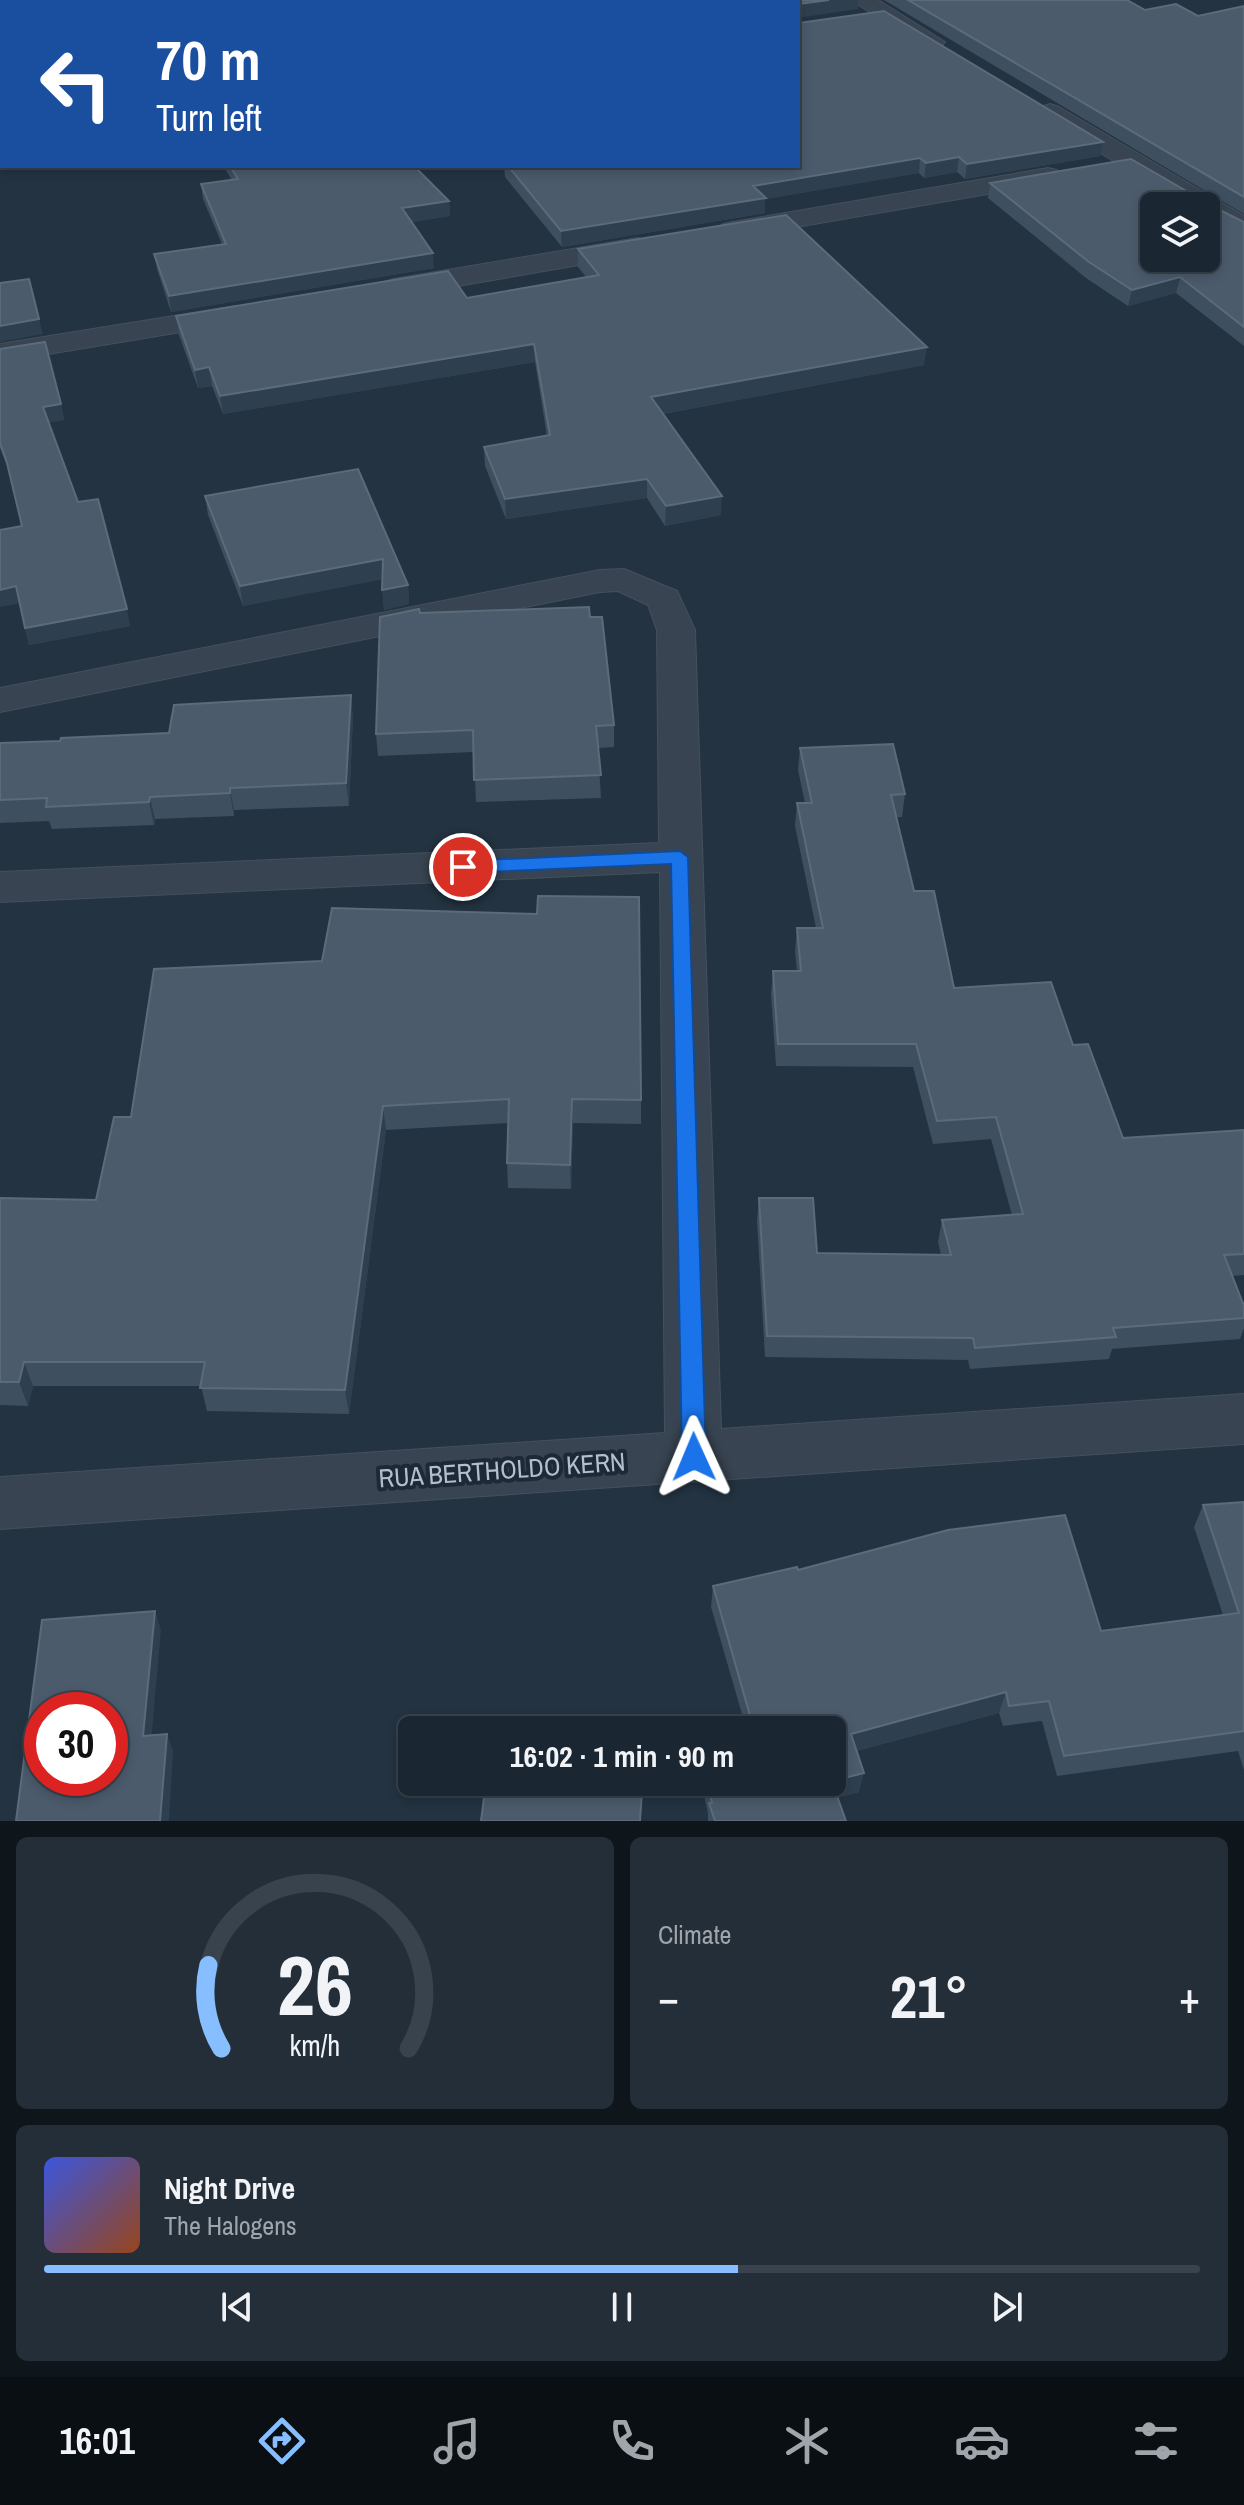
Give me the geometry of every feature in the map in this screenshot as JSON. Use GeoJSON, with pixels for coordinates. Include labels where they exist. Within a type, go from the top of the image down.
{"type":"FeatureCollection","features":[{"type":"Feature","properties":{"kind":"street"},"geometry":{"type":"LineString","coordinates":[[860,10],[886,15],[953,54]]}},
{"type":"Feature","properties":{"kind":"street"},"geometry":{"type":"LineString","coordinates":[[1033,102],[1244,228]]}},
{"type":"Feature","properties":{"kind":"street"},"geometry":{"type":"LineString","coordinates":[[712,234],[1133,162]]}},
{"type":"Feature","properties":{"kind":"street"},"geometry":{"type":"LineString","coordinates":[[367,293],[665,242]]}},
{"type":"Feature","properties":{"kind":"street"},"geometry":{"type":"LineString","coordinates":[[0,353],[257,312]]}},
{"type":"Feature","properties":{"kind":"street"},"geometry":{"type":"LineString","coordinates":[[0,700],[600,581],[624,580],[664,599],[676,630],[694,1457]]}},
{"type":"Feature","properties":{"kind":"street"},"geometry":{"type":"LineString","coordinates":[[0,887],[680,857]]}},
{"type":"Feature","properties":{"kind":"street","name":"RUA BERTHOLDO KERN"},"geometry":{"type":"LineString","coordinates":[[0,1503],[1244,1419]]}},
{"type":"Feature","properties":{"kind":"building"},"geometry":{"type":"Polygon","coordinates":[[[800,0],[829,0],[800,4],[800,0]]]}},
{"type":"Feature","properties":{"kind":"building"},"geometry":{"type":"Polygon","coordinates":[[[908,0],[1127,0],[1145,10],[1176,4],[1198,16],[1244,6],[1244,197],[908,0]]]}},
{"type":"Feature","properties":{"kind":"building"},"geometry":{"type":"Polygon","coordinates":[[[884,11],[1103,142],[967,164],[959,157],[926,163],[920,158],[753,186],[766,198],[561,231],[510,168],[800,168],[800,23],[884,11]]]}},
{"type":"Feature","properties":{"kind":"building"},"geometry":{"type":"Polygon","coordinates":[[[1131,159],[1188,192],[1140,192],[1140,272],[1220,272],[1220,210],[1244,222],[1244,327],[1180,277],[1132,290],[1089,262],[990,183],[1131,159]]]}},
{"type":"Feature","properties":{"kind":"building"},"geometry":{"type":"Polygon","coordinates":[[[231,168],[416,168],[449,201],[402,208],[433,253],[169,296],[154,254],[226,244],[201,184],[238,179],[231,168]]]}},
{"type":"Feature","properties":{"kind":"building"},"geometry":{"type":"Polygon","coordinates":[[[786,215],[927,347],[651,397],[722,496],[666,506],[647,479],[505,499],[484,447],[550,435],[534,344],[220,396],[209,367],[195,370],[176,316],[448,271],[467,298],[599,275],[578,249],[786,215]]]}},
{"type":"Feature","properties":{"kind":"building"},"geometry":{"type":"Polygon","coordinates":[[[29,279],[39,319],[0,326],[0,283],[29,279]]]}},
{"type":"Feature","properties":{"kind":"building"},"geometry":{"type":"Polygon","coordinates":[[[45,342],[61,404],[43,407],[78,502],[98,499],[127,609],[25,628],[16,586],[0,590],[0,530],[22,526],[0,443],[0,349],[45,342]]]}},
{"type":"Feature","properties":{"kind":"building"},"geometry":{"type":"Polygon","coordinates":[[[358,469],[408,585],[382,590],[383,559],[240,586],[205,496],[358,469]]]}},
{"type":"Feature","properties":{"kind":"building"},"geometry":{"type":"Polygon","coordinates":[[[589,607],[590,617],[602,617],[614,725],[596,726],[601,775],[474,780],[473,730],[376,734],[380,617],[419,609],[420,613],[589,607]]]}},
{"type":"Feature","properties":{"kind":"building"},"geometry":{"type":"Polygon","coordinates":[[[351,695],[346,783],[230,788],[230,793],[150,797],[149,802],[46,807],[47,798],[0,800],[0,743],[169,733],[174,705],[351,695]]]}},
{"type":"Feature","properties":{"kind":"building"},"geometry":{"type":"Polygon","coordinates":[[[893,744],[905,794],[891,795],[914,891],[934,891],[954,988],[1051,982],[1073,1045],[1088,1044],[1123,1138],[1244,1130],[1244,1254],[1224,1255],[1244,1306],[1244,1318],[1113,1328],[1116,1337],[975,1348],[973,1338],[767,1336],[759,1198],[813,1198],[817,1253],[951,1255],[942,1220],[1023,1214],[996,1117],[937,1121],[916,1044],[778,1044],[773,971],[801,971],[797,928],[823,928],[797,803],[812,803],[800,748],[893,744]]]}},
{"type":"Feature","properties":{"kind":"building"},"geometry":{"type":"Polygon","coordinates":[[[538,896],[639,897],[641,1100],[572,1099],[570,1165],[507,1163],[509,1099],[383,1106],[345,1390],[200,1388],[205,1362],[24,1362],[19,1382],[0,1382],[0,1198],[96,1200],[114,1117],[131,1117],[154,969],[322,961],[332,908],[537,914],[538,896]]]}},
{"type":"Feature","properties":{"kind":"building"},"geometry":{"type":"Polygon","coordinates":[[[1244,1502],[1244,1731],[1064,1756],[1049,1701],[1009,1706],[1006,1692],[851,1734],[864,1773],[846,1778],[846,1716],[750,1716],[713,1586],[797,1567],[798,1570],[948,1530],[1065,1515],[1101,1631],[1239,1613],[1203,1505],[1244,1502]]]}},
{"type":"Feature","properties":{"kind":"building"},"geometry":{"type":"Polygon","coordinates":[[[155,1611],[143,1736],[167,1734],[160,1821],[16,1821],[24,1759],[24,1796],[128,1796],[128,1692],[33,1692],[42,1620],[155,1611]]]}},
{"type":"Feature","properties":{"kind":"building"},"geometry":{"type":"Polygon","coordinates":[[[484,1796],[642,1796],[640,1821],[481,1821],[484,1796]]]}},
{"type":"Feature","properties":{"kind":"building"},"geometry":{"type":"Polygon","coordinates":[[[710,1796],[837,1796],[846,1821],[715,1821],[709,1803],[712,1803],[710,1796]]]}},
{"type":"Feature","properties":{"kind":"route"},"geometry":{"type":"LineString","coordinates":[[463,867],[680,857],[694,1457]]}}]}
